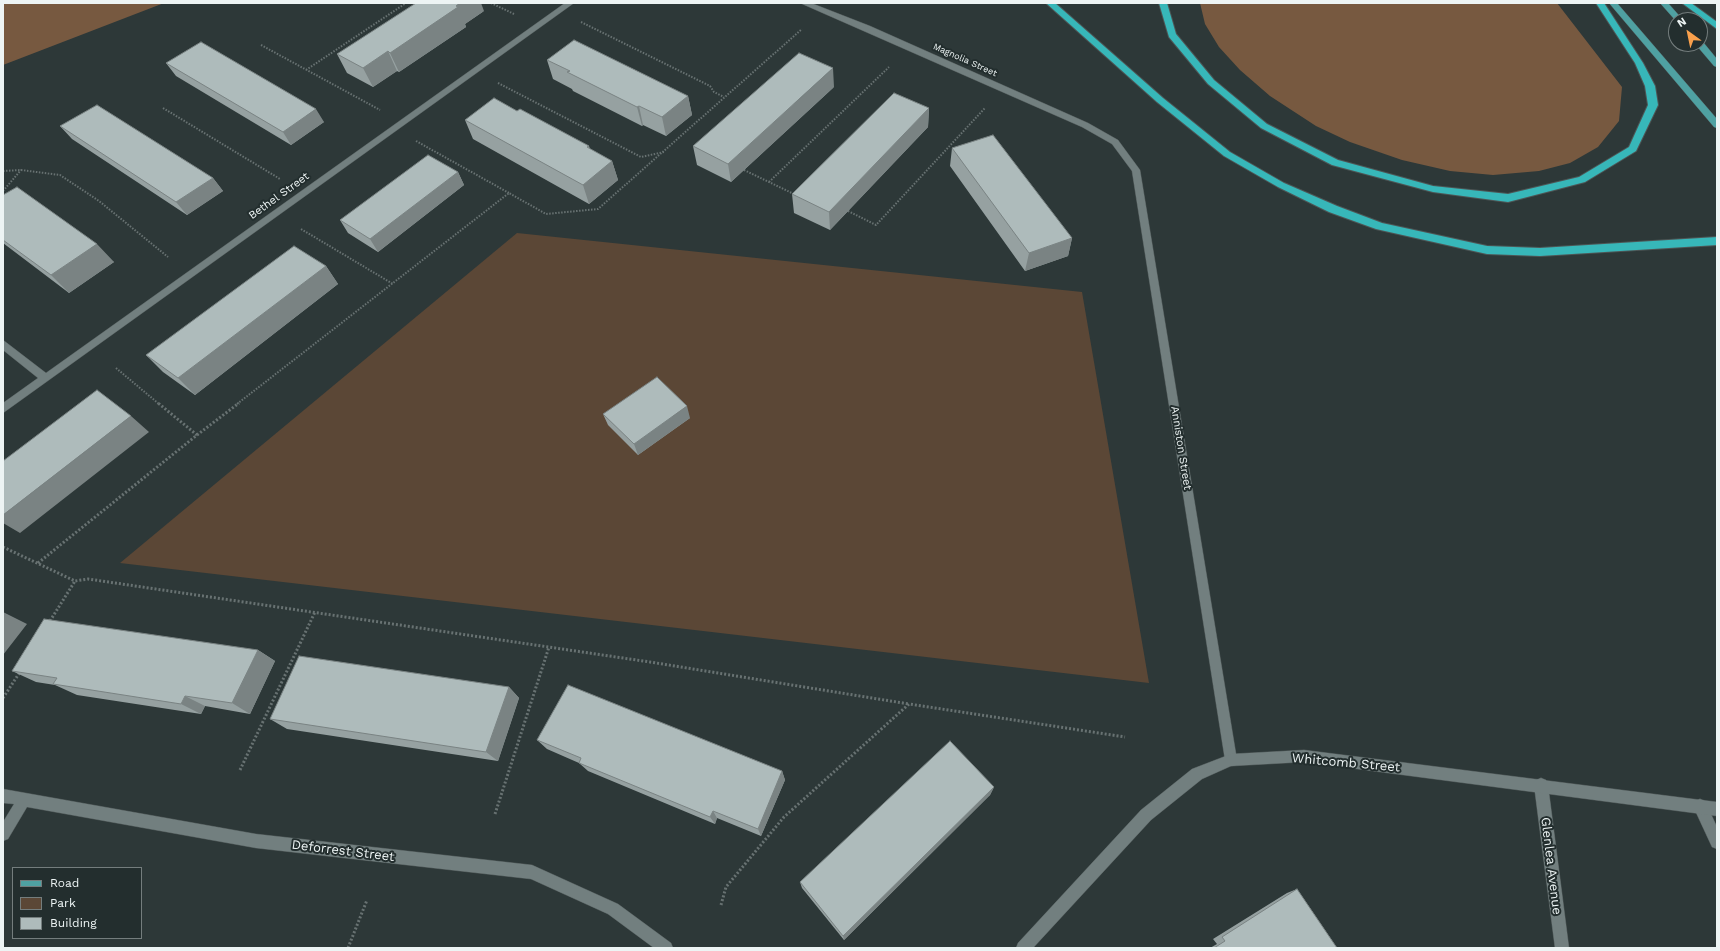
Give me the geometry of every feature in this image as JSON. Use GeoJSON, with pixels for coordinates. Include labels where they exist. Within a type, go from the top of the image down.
{"type":"FeatureCollection","features":[{"type":"Feature","properties":{"kind":"highway"},"geometry":{"type":"LineString","coordinates":[[1050,3],[1160,100],[1227,154],[1281,185],[1333,209],[1380,226],[1487,250],[1540,252],[1717,241]]}},
{"type":"Feature","properties":{"kind":"highway"},"geometry":{"type":"LineString","coordinates":[[1163,3],[1172,35],[1211,82],[1264,126],[1335,163],[1433,189],[1508,198],[1582,180],[1633,149],[1653,105],[1650,86],[1640,63],[1600,3]]}},
{"type":"Feature","properties":{"kind":"highway"},"geometry":{"type":"LineString","coordinates":[[1686,3],[1717,26]]}},
{"type":"Feature","properties":{"kind":"main road"},"geometry":{"type":"LineString","coordinates":[[1613,3],[1717,125]]}},
{"type":"Feature","properties":{"kind":"main road"},"geometry":{"type":"LineString","coordinates":[[1664,3],[1671,12]]}},
{"type":"Feature","properties":{"kind":"main road"},"geometry":{"type":"LineString","coordinates":[[1707,52],[1717,64]]}},
{"type":"Feature","properties":{"kind":"street","name":"Bethel Street"},"geometry":{"type":"LineString","coordinates":[[3,409],[570,3]]}},
{"type":"Feature","properties":{"kind":"street","name":"Magnolia Street"},"geometry":{"type":"LineString","coordinates":[[804,3],[867,28],[1085,124],[1115,142]]}},
{"type":"Feature","properties":{"kind":"street","name":"Anniston Street"},"geometry":{"type":"LineString","coordinates":[[1115,142],[1136,170],[1231,760]]}},
{"type":"Feature","properties":{"kind":"street"},"geometry":{"type":"LineString","coordinates":[[3,344],[45,378]]}},
{"type":"Feature","properties":{"kind":"street","name":"Whitcomb Street"},"geometry":{"type":"LineString","coordinates":[[1023,948],[1146,815],[1196,774],[1231,760],[1304,756],[1541,785],[1717,809]]}},
{"type":"Feature","properties":{"kind":"street","name":"Glenlea Avenue"},"geometry":{"type":"LineString","coordinates":[[1541,785],[1562,948]]}},
{"type":"Feature","properties":{"kind":"street","name":"Deforrest Street"},"geometry":{"type":"LineString","coordinates":[[3,796],[256,841],[532,872],[613,909],[666,948]]}},
{"type":"Feature","properties":{"kind":"street"},"geometry":{"type":"LineString","coordinates":[[3,834],[24,800]]}},
{"type":"Feature","properties":{"kind":"street"},"geometry":{"type":"LineString","coordinates":[[1700,806],[1717,842]]}},
{"type":"Feature","properties":{"kind":"path"},"geometry":{"type":"LineString","coordinates":[[306,70],[406,3]]}},
{"type":"Feature","properties":{"kind":"path"},"geometry":{"type":"LineString","coordinates":[[491,3],[517,15]]}},
{"type":"Feature","properties":{"kind":"path"},"geometry":{"type":"LineString","coordinates":[[581,22],[710,86],[714,92],[724,97]]}},
{"type":"Feature","properties":{"kind":"path"},"geometry":{"type":"LineString","coordinates":[[416,141],[546,214],[598,209],[802,29]]}},
{"type":"Feature","properties":{"kind":"path"},"geometry":{"type":"LineString","coordinates":[[261,45],[380,111]]}},
{"type":"Feature","properties":{"kind":"path"},"geometry":{"type":"LineString","coordinates":[[769,182],[889,66]]}},
{"type":"Feature","properties":{"kind":"path"},"geometry":{"type":"LineString","coordinates":[[497,82],[641,157],[664,152]]}},
{"type":"Feature","properties":{"kind":"path"},"geometry":{"type":"LineString","coordinates":[[163,108],[280,179]]}},
{"type":"Feature","properties":{"kind":"path"},"geometry":{"type":"LineString","coordinates":[[848,211],[876,225],[985,108]]}},
{"type":"Feature","properties":{"kind":"path"},"geometry":{"type":"LineString","coordinates":[[3,171],[21,170],[60,175],[99,201],[168,257]]}},
{"type":"Feature","properties":{"kind":"path"},"geometry":{"type":"LineString","coordinates":[[3,191],[21,170]]}},
{"type":"Feature","properties":{"kind":"path"},"geometry":{"type":"LineString","coordinates":[[744,170],[800,197]]}},
{"type":"Feature","properties":{"kind":"path"},"geometry":{"type":"LineString","coordinates":[[38,563],[197,435],[509,193]]}},
{"type":"Feature","properties":{"kind":"path"},"geometry":{"type":"LineString","coordinates":[[301,229],[393,284]]}},
{"type":"Feature","properties":{"kind":"path"},"geometry":{"type":"LineString","coordinates":[[116,368],[197,435]]}},
{"type":"Feature","properties":{"kind":"path"},"geometry":{"type":"LineString","coordinates":[[3,547],[75,581],[88,579],[315,612],[1126,737]]}},
{"type":"Feature","properties":{"kind":"path"},"geometry":{"type":"LineString","coordinates":[[47,627],[75,581]]}},
{"type":"Feature","properties":{"kind":"path"},"geometry":{"type":"LineString","coordinates":[[240,770],[315,612]]}},
{"type":"Feature","properties":{"kind":"path"},"geometry":{"type":"LineString","coordinates":[[494,814],[549,648]]}},
{"type":"Feature","properties":{"kind":"path"},"geometry":{"type":"LineString","coordinates":[[3,698],[23,666]]}},
{"type":"Feature","properties":{"kind":"path"},"geometry":{"type":"LineString","coordinates":[[721,905],[726,887],[784,817],[909,704]]}},
{"type":"Feature","properties":{"kind":"path"},"geometry":{"type":"LineString","coordinates":[[348,948],[367,900]]}},
{"type":"Feature","properties":{"kind":"green space"},"geometry":{"type":"Polygon","coordinates":[[[517,233],[1082,292],[1149,683],[120,563],[517,233]]]}},
{"type":"Feature","properties":{"kind":"shaded area"},"geometry":{"type":"Polygon","coordinates":[[[3,3],[164,3],[3,65],[3,3]]]}},
{"type":"Feature","properties":{"kind":"shaded area"},"geometry":{"type":"Polygon","coordinates":[[[1200,3],[1557,3],[1622,87],[1619,121],[1598,147],[1570,163],[1539,171],[1493,175],[1450,171],[1402,160],[1350,142],[1316,126],[1270,96],[1240,70],[1219,47],[1205,24],[1200,3]]]}},
{"type":"Feature","properties":{"kind":"building"},"geometry":{"type":"Polygon","coordinates":[[[416,3],[460,3],[456,6],[458,7],[390,53],[388,51],[363,68],[337,54],[416,3]]]}},
{"type":"Feature","properties":{"kind":"building"},"geometry":{"type":"Polygon","coordinates":[[[574,40],[688,96],[662,117],[639,106],[637,107],[567,72],[570,71],[547,60],[574,40]]]}},
{"type":"Feature","properties":{"kind":"building"},"geometry":{"type":"Polygon","coordinates":[[[201,42],[316,109],[283,132],[166,63],[201,42]]]}},
{"type":"Feature","properties":{"kind":"building"},"geometry":{"type":"Polygon","coordinates":[[[799,53],[833,68],[728,164],[693,146],[799,53]]]}},
{"type":"Feature","properties":{"kind":"building"},"geometry":{"type":"Polygon","coordinates":[[[894,93],[929,108],[829,212],[792,194],[894,93]]]}},
{"type":"Feature","properties":{"kind":"building"},"geometry":{"type":"Polygon","coordinates":[[[494,98],[517,111],[520,109],[589,146],[587,147],[612,161],[583,185],[465,120],[494,98]]]}},
{"type":"Feature","properties":{"kind":"building"},"geometry":{"type":"Polygon","coordinates":[[[97,105],[213,178],[176,202],[60,126],[97,105]]]}},
{"type":"Feature","properties":{"kind":"building"},"geometry":{"type":"Polygon","coordinates":[[[993,135],[1072,238],[1029,253],[952,148],[993,135]]]}},
{"type":"Feature","properties":{"kind":"building"},"geometry":{"type":"Polygon","coordinates":[[[428,155],[458,172],[370,239],[340,220],[428,155]]]}},
{"type":"Feature","properties":{"kind":"building"},"geometry":{"type":"Polygon","coordinates":[[[17,187],[97,244],[51,275],[3,240],[3,195],[17,187]]]}},
{"type":"Feature","properties":{"kind":"building"},"geometry":{"type":"Polygon","coordinates":[[[294,246],[326,266],[178,378],[146,355],[294,246]]]}},
{"type":"Feature","properties":{"kind":"building"},"geometry":{"type":"Polygon","coordinates":[[[657,377],[687,406],[634,444],[603,414],[657,377]]]}},
{"type":"Feature","properties":{"kind":"building"},"geometry":{"type":"Polygon","coordinates":[[[97,390],[131,416],[3,515],[3,461],[97,390]]]}},
{"type":"Feature","properties":{"kind":"building"},"geometry":{"type":"Polygon","coordinates":[[[44,619],[258,650],[232,703],[185,696],[181,704],[53,684],[57,678],[12,671],[44,619]]]}},
{"type":"Feature","properties":{"kind":"building"},"geometry":{"type":"Polygon","coordinates":[[[299,656],[509,687],[486,752],[270,719],[299,656]]]}},
{"type":"Feature","properties":{"kind":"building"},"geometry":{"type":"Polygon","coordinates":[[[568,685],[782,771],[758,829],[713,811],[710,817],[579,763],[581,758],[537,740],[568,685]]]}},
{"type":"Feature","properties":{"kind":"building"},"geometry":{"type":"Polygon","coordinates":[[[950,741],[994,787],[843,936],[800,882],[950,741]]]}},
{"type":"Feature","properties":{"kind":"building"},"geometry":{"type":"Polygon","coordinates":[[[1297,889],[1337,948],[1214,948],[1225,941],[1222,937],[1297,889]]]}}]}
